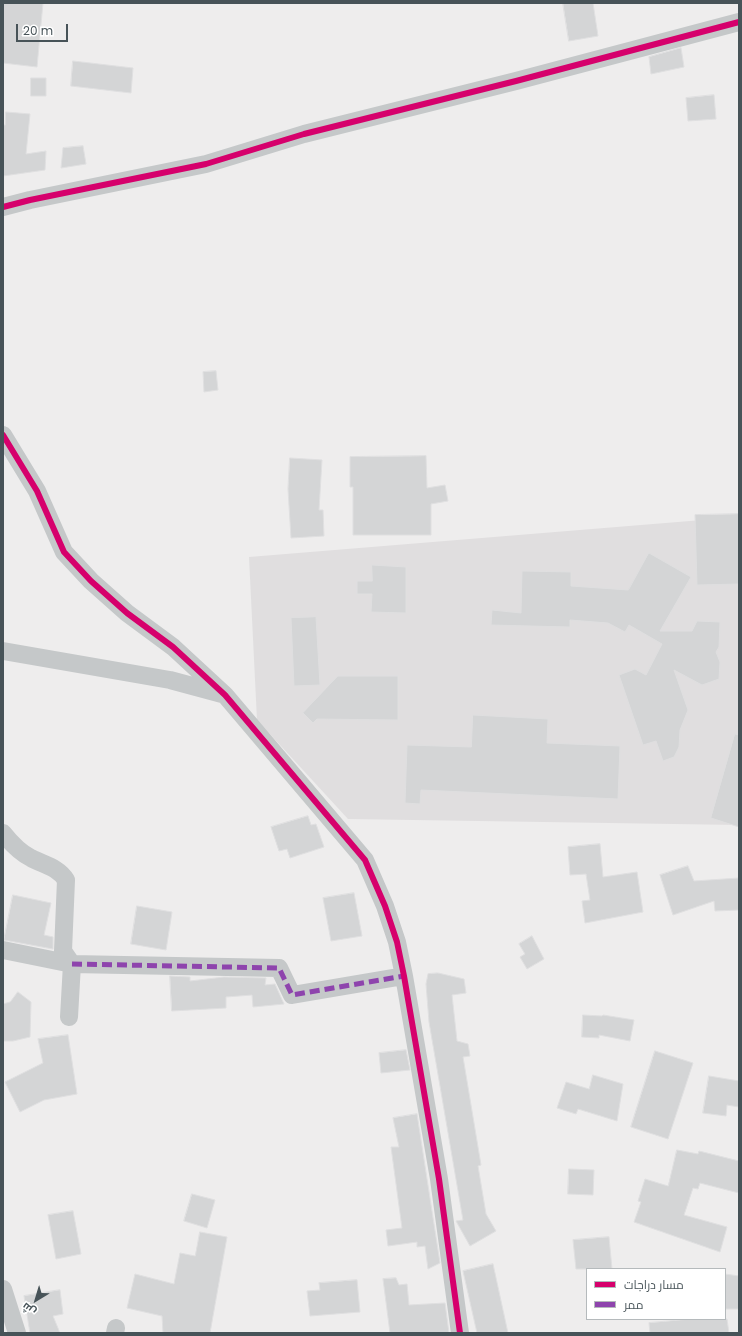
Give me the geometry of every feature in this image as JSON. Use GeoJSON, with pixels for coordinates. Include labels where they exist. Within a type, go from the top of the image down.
{"type":"FeatureCollection","features":[{"type":"Feature","properties":{"kind":"street"},"geometry":{"type":"LineString","coordinates":[[3,207],[206,164],[304,134],[516,81],[739,22]]}},
{"type":"Feature","properties":{"kind":"street"},"geometry":{"type":"LineString","coordinates":[[3,435],[37,491],[64,552],[91,581],[127,613],[173,647],[225,695],[365,860],[386,906],[397,942],[404,976],[438,1179],[460,1333]]}},
{"type":"Feature","properties":{"kind":"street"},"geometry":{"type":"LineString","coordinates":[[3,651],[170,680],[225,695]]}},
{"type":"Feature","properties":{"kind":"street"},"geometry":{"type":"LineString","coordinates":[[3,833],[16,848],[30,858],[56,869],[66,880],[63,951],[72,964],[69,1017]]}},
{"type":"Feature","properties":{"kind":"street"},"geometry":{"type":"LineString","coordinates":[[3,950],[72,964],[279,968],[292,995],[404,976]]}},
{"type":"Feature","properties":{"kind":"street"},"geometry":{"type":"LineString","coordinates":[[3,1289],[17,1333]]}},
{"type":"Feature","properties":{"kind":"shaded area"},"geometry":{"type":"Polygon","coordinates":[[[739,517],[739,825],[348,819],[257,720],[249,557],[739,517]]]}},
{"type":"Feature","properties":{"kind":"building"},"geometry":{"type":"Polygon","coordinates":[[[3,3],[43,3],[37,67],[3,63],[3,3]]]}},
{"type":"Feature","properties":{"kind":"building"},"geometry":{"type":"Polygon","coordinates":[[[563,3],[593,3],[598,36],[569,41],[563,3]]]}},
{"type":"Feature","properties":{"kind":"building"},"geometry":{"type":"Polygon","coordinates":[[[681,48],[684,67],[651,74],[649,57],[681,48]]]}},
{"type":"Feature","properties":{"kind":"building"},"geometry":{"type":"Polygon","coordinates":[[[73,61],[133,68],[131,93],[71,86],[73,61]]]}},
{"type":"Feature","properties":{"kind":"building"},"geometry":{"type":"Polygon","coordinates":[[[31,78],[46,78],[46,96],[31,96],[31,78]]]}},
{"type":"Feature","properties":{"kind":"building"},"geometry":{"type":"Polygon","coordinates":[[[714,95],[716,119],[688,121],[686,98],[714,95]]]}},
{"type":"Feature","properties":{"kind":"building"},"geometry":{"type":"Polygon","coordinates":[[[6,112],[30,114],[26,154],[46,151],[45,170],[3,176],[3,125],[5,125],[6,112]]]}},
{"type":"Feature","properties":{"kind":"building"},"geometry":{"type":"Polygon","coordinates":[[[83,146],[86,164],[61,168],[63,148],[83,146]]]}},
{"type":"Feature","properties":{"kind":"building"},"geometry":{"type":"Polygon","coordinates":[[[216,371],[218,390],[204,392],[203,372],[216,371]]]}},
{"type":"Feature","properties":{"kind":"building"},"geometry":{"type":"Polygon","coordinates":[[[426,456],[427,488],[445,485],[448,501],[431,504],[431,535],[353,535],[353,487],[350,487],[350,457],[426,456]]]}},
{"type":"Feature","properties":{"kind":"building"},"geometry":{"type":"Polygon","coordinates":[[[290,458],[322,460],[319,510],[323,510],[324,536],[291,538],[288,489],[290,458]]]}},
{"type":"Feature","properties":{"kind":"building"},"geometry":{"type":"Polygon","coordinates":[[[739,514],[739,584],[697,585],[695,515],[739,514]]]}},
{"type":"Feature","properties":{"kind":"building"},"geometry":{"type":"Polygon","coordinates":[[[649,553],[691,577],[660,631],[692,631],[697,621],[720,622],[719,647],[716,652],[720,662],[719,679],[702,685],[674,670],[688,710],[680,730],[679,747],[674,757],[663,761],[656,741],[643,745],[619,675],[635,669],[646,675],[662,644],[629,625],[625,632],[608,623],[570,620],[570,627],[491,625],[492,610],[521,613],[522,571],[571,572],[571,586],[628,590],[649,553]]]}},
{"type":"Feature","properties":{"kind":"building"},"geometry":{"type":"Polygon","coordinates":[[[372,565],[406,567],[406,613],[371,612],[372,594],[357,594],[357,581],[372,581],[372,565]]]}},
{"type":"Feature","properties":{"kind":"building"},"geometry":{"type":"Polygon","coordinates":[[[316,617],[320,685],[294,686],[291,618],[316,617]]]}},
{"type":"Feature","properties":{"kind":"building"},"geometry":{"type":"Polygon","coordinates":[[[338,676],[398,676],[398,720],[317,719],[313,723],[303,713],[338,676]]]}},
{"type":"Feature","properties":{"kind":"building"},"geometry":{"type":"Polygon","coordinates":[[[473,715],[548,719],[547,743],[620,746],[618,799],[421,790],[420,804],[405,803],[407,745],[471,747],[473,715]]]}},
{"type":"Feature","properties":{"kind":"building"},"geometry":{"type":"Polygon","coordinates":[[[735,734],[739,735],[739,827],[711,818],[735,734]]]}},
{"type":"Feature","properties":{"kind":"building"},"geometry":{"type":"Polygon","coordinates":[[[308,816],[311,825],[316,824],[324,847],[290,858],[287,849],[279,851],[271,827],[308,816]]]}},
{"type":"Feature","properties":{"kind":"building"},"geometry":{"type":"Polygon","coordinates":[[[600,844],[603,877],[637,872],[643,912],[585,923],[582,901],[590,900],[586,874],[570,875],[568,847],[600,844]]]}},
{"type":"Feature","properties":{"kind":"building"},"geometry":{"type":"Polygon","coordinates":[[[688,866],[694,881],[739,878],[739,910],[715,911],[714,901],[673,915],[660,875],[688,866]]]}},
{"type":"Feature","properties":{"kind":"building"},"geometry":{"type":"Polygon","coordinates":[[[354,893],[362,936],[331,941],[323,898],[354,893]]]}},
{"type":"Feature","properties":{"kind":"building"},"geometry":{"type":"Polygon","coordinates":[[[13,895],[51,903],[44,935],[53,937],[53,949],[4,940],[13,895]]]}},
{"type":"Feature","properties":{"kind":"building"},"geometry":{"type":"Polygon","coordinates":[[[137,906],[172,912],[166,950],[131,944],[137,906]]]}},
{"type":"Feature","properties":{"kind":"building"},"geometry":{"type":"Polygon","coordinates":[[[532,936],[544,959],[527,969],[520,957],[525,954],[519,944],[532,936]]]}},
{"type":"Feature","properties":{"kind":"building"},"geometry":{"type":"Polygon","coordinates":[[[438,973],[464,979],[466,993],[452,995],[457,1041],[468,1044],[470,1056],[463,1057],[481,1165],[478,1166],[486,1214],[496,1231],[470,1246],[456,1221],[463,1220],[429,1022],[426,984],[428,974],[438,973]]]}},
{"type":"Feature","properties":{"kind":"building"},"geometry":{"type":"Polygon","coordinates":[[[170,976],[190,977],[190,981],[224,977],[266,978],[265,985],[275,984],[284,1004],[253,1007],[252,995],[226,997],[226,1008],[172,1011],[170,976]]]}},
{"type":"Feature","properties":{"kind":"building"},"geometry":{"type":"Polygon","coordinates":[[[18,992],[31,1002],[30,1037],[13,1041],[3,1041],[3,1004],[10,1002],[18,992]]]}},
{"type":"Feature","properties":{"kind":"building"},"geometry":{"type":"Polygon","coordinates":[[[583,1015],[603,1015],[634,1020],[630,1041],[599,1035],[599,1038],[582,1037],[583,1015]]]}},
{"type":"Feature","properties":{"kind":"building"},"geometry":{"type":"Polygon","coordinates":[[[68,1035],[77,1094],[44,1100],[20,1112],[5,1082],[43,1063],[38,1039],[68,1035]]]}},
{"type":"Feature","properties":{"kind":"building"},"geometry":{"type":"Polygon","coordinates":[[[406,1050],[410,1070],[381,1073],[379,1053],[406,1050]]]}},
{"type":"Feature","properties":{"kind":"building"},"geometry":{"type":"Polygon","coordinates":[[[655,1051],[693,1063],[668,1139],[631,1127],[655,1051]]]}},
{"type":"Feature","properties":{"kind":"building"},"geometry":{"type":"Polygon","coordinates":[[[593,1075],[623,1084],[617,1121],[578,1109],[576,1114],[557,1108],[566,1082],[589,1089],[593,1075]]]}},
{"type":"Feature","properties":{"kind":"building"},"geometry":{"type":"Polygon","coordinates":[[[709,1076],[739,1081],[739,1107],[727,1105],[726,1116],[703,1113],[709,1076]]]}},
{"type":"Feature","properties":{"kind":"building"},"geometry":{"type":"Polygon","coordinates":[[[417,1114],[440,1263],[428,1269],[425,1246],[417,1247],[417,1242],[388,1246],[386,1230],[402,1228],[391,1147],[399,1147],[393,1118],[417,1114]]]}},
{"type":"Feature","properties":{"kind":"building"},"geometry":{"type":"Polygon","coordinates":[[[677,1150],[698,1154],[699,1151],[739,1161],[739,1193],[700,1183],[698,1189],[693,1188],[684,1215],[727,1227],[720,1252],[634,1222],[641,1202],[638,1201],[645,1179],[668,1186],[677,1150]]]}},
{"type":"Feature","properties":{"kind":"building"},"geometry":{"type":"Polygon","coordinates":[[[569,1169],[594,1170],[593,1195],[568,1194],[569,1169]]]}},
{"type":"Feature","properties":{"kind":"building"},"geometry":{"type":"Polygon","coordinates":[[[192,1194],[215,1200],[207,1228],[184,1221],[192,1194]]]}},
{"type":"Feature","properties":{"kind":"building"},"geometry":{"type":"Polygon","coordinates":[[[73,1211],[81,1254],[56,1259],[48,1215],[73,1211]]]}},
{"type":"Feature","properties":{"kind":"building"},"geometry":{"type":"Polygon","coordinates":[[[200,1232],[227,1237],[210,1333],[163,1333],[162,1316],[127,1308],[135,1274],[174,1284],[180,1253],[195,1256],[200,1232]]]}},
{"type":"Feature","properties":{"kind":"building"},"geometry":{"type":"Polygon","coordinates":[[[609,1237],[612,1268],[576,1269],[573,1240],[609,1237]]]}},
{"type":"Feature","properties":{"kind":"building"},"geometry":{"type":"Polygon","coordinates":[[[493,1264],[508,1333],[477,1333],[463,1271],[493,1264]]]}},
{"type":"Feature","properties":{"kind":"building"},"geometry":{"type":"Polygon","coordinates":[[[726,1274],[739,1276],[739,1309],[726,1309],[726,1274]]]}},
{"type":"Feature","properties":{"kind":"building"},"geometry":{"type":"Polygon","coordinates":[[[396,1278],[399,1285],[407,1284],[409,1305],[445,1303],[449,1333],[390,1333],[383,1279],[396,1278]]]}},
{"type":"Feature","properties":{"kind":"building"},"geometry":{"type":"Polygon","coordinates":[[[357,1280],[360,1312],[310,1316],[307,1291],[320,1290],[319,1283],[357,1280]]]}},
{"type":"Feature","properties":{"kind":"building"},"geometry":{"type":"Polygon","coordinates":[[[60,1290],[63,1314],[53,1316],[60,1333],[30,1333],[24,1296],[60,1290]]]}},
{"type":"Feature","properties":{"kind":"building"},"geometry":{"type":"Polygon","coordinates":[[[727,1319],[729,1333],[650,1333],[649,1323],[680,1320],[727,1319]]]}},
{"type":"Feature","properties":{"kind":"marked path"},"geometry":{"type":"LineString","coordinates":[[72,964],[279,968],[292,995],[404,976]]}},
{"type":"Feature","properties":{"kind":"cycle path"},"geometry":{"type":"LineString","coordinates":[[3,207],[30,200],[206,164],[304,134],[516,81],[739,22]]}},
{"type":"Feature","properties":{"kind":"cycle path"},"geometry":{"type":"LineString","coordinates":[[3,435],[37,491],[64,552],[91,581],[127,613],[173,647],[225,695],[365,860],[385,906],[397,942],[404,976],[439,1179],[460,1333]]}}]}
